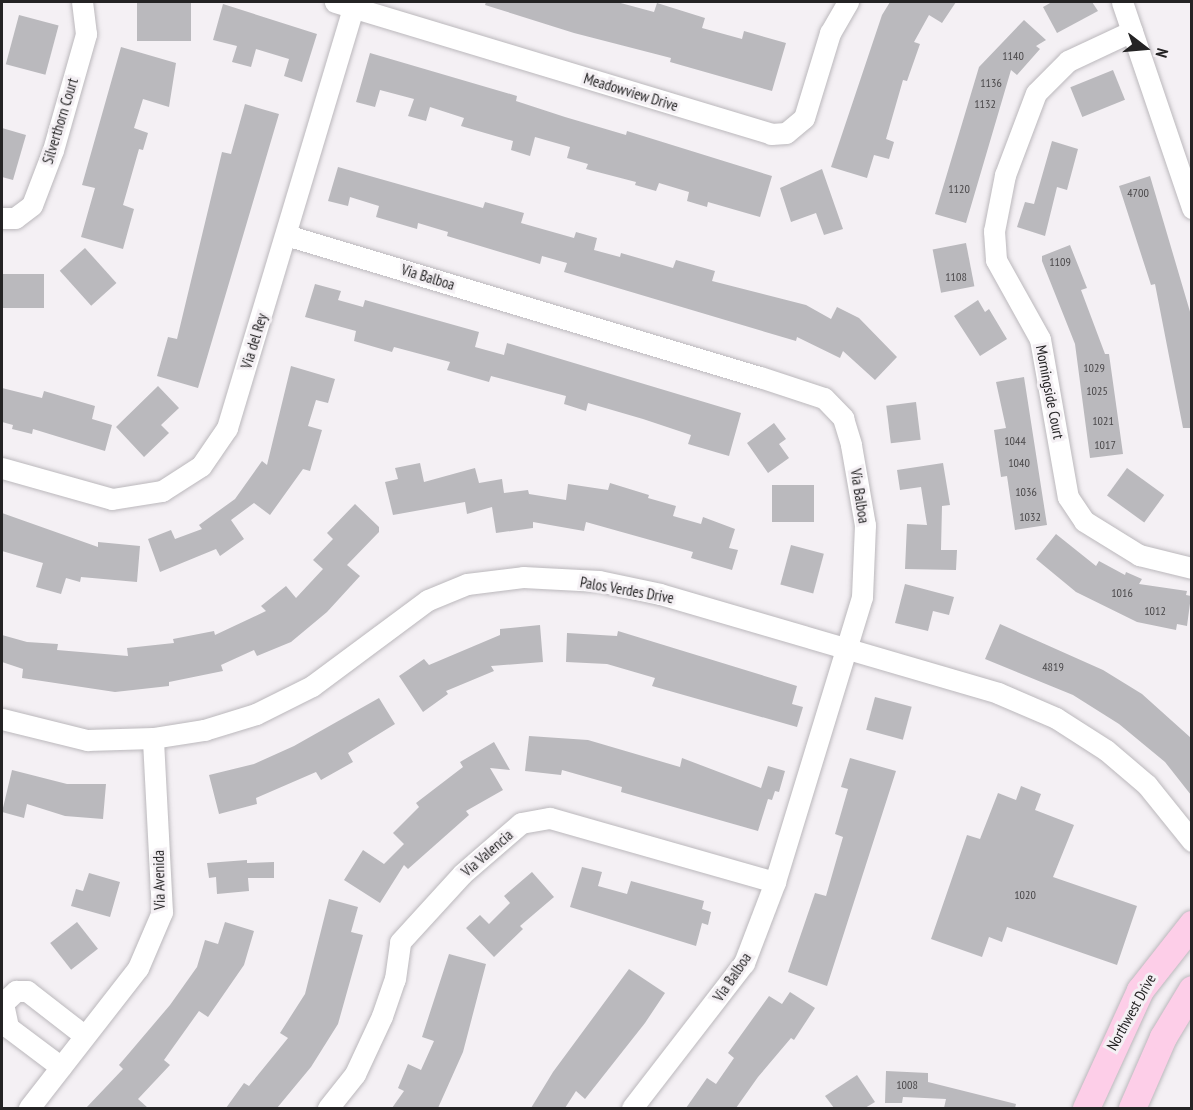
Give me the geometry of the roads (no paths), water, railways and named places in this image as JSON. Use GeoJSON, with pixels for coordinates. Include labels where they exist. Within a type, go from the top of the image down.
{"type":"FeatureCollection","features":[{"type":"Feature","properties":{"kind":"main road","name":"Northwest Drive"},"geometry":{"type":"LineString","coordinates":[[1086,1108],[1140,990],[1191,924]]}},
{"type":"Feature","properties":{"kind":"main road"},"geometry":{"type":"LineString","coordinates":[[1132,1108],[1163,1037],[1191,989]]}},
{"type":"Feature","properties":{"kind":"street","name":"Silverthorn Court"},"geometry":{"type":"LineString","coordinates":[[2,218],[15,218],[32,205],[53,150],[86,34],[82,2]]}},
{"type":"Feature","properties":{"kind":"street","name":"Meadowview Drive"},"geometry":{"type":"LineString","coordinates":[[344,4],[771,134],[786,133],[804,118],[830,33],[848,2]]}},
{"type":"Feature","properties":{"kind":"street"},"geometry":{"type":"LineString","coordinates":[[1122,2],[1191,208]]}},
{"type":"Feature","properties":{"kind":"street","name":"Via del Rey"},"geometry":{"type":"LineString","coordinates":[[2,468],[112,499],[162,491],[201,466],[227,428],[286,235],[344,4]]}},
{"type":"Feature","properties":{"kind":"street","name":"Morningside Court"},"geometry":{"type":"LineString","coordinates":[[1132,31],[1068,61],[1036,93],[1005,175],[994,231],[996,260],[1040,339],[1068,497],[1084,521],[1138,555],[1191,568]]}},
{"type":"Feature","properties":{"kind":"street","name":"Via Balboa"},"geometry":{"type":"LineString","coordinates":[[286,235],[824,398],[843,418],[852,445],[865,525],[862,597],[846,650],[775,882],[744,963],[632,1108]]}},
{"type":"Feature","properties":{"kind":"street","name":"Palos Verdes Drive"},"geometry":{"type":"LineString","coordinates":[[2,719],[87,740],[153,738],[204,730],[256,714],[312,686],[428,600],[467,584],[523,577],[599,581],[660,594],[998,693],[1056,718],[1118,758],[1148,785],[1191,842]]}},
{"type":"Feature","properties":{"kind":"street","name":"Via Avenida"},"geometry":{"type":"LineString","coordinates":[[29,1108],[138,968],[162,912],[153,738]]}},
{"type":"Feature","properties":{"kind":"street","name":"Via Valencia"},"geometry":{"type":"LineString","coordinates":[[328,1108],[355,1074],[382,1016],[395,980],[400,942],[462,874],[521,823],[550,818],[775,882]]}},
{"type":"Feature","properties":{"kind":"street"},"geometry":{"type":"LineString","coordinates":[[61,1067],[8,1027],[3,1003],[16,991],[27,991],[85,1036]]}}]}
